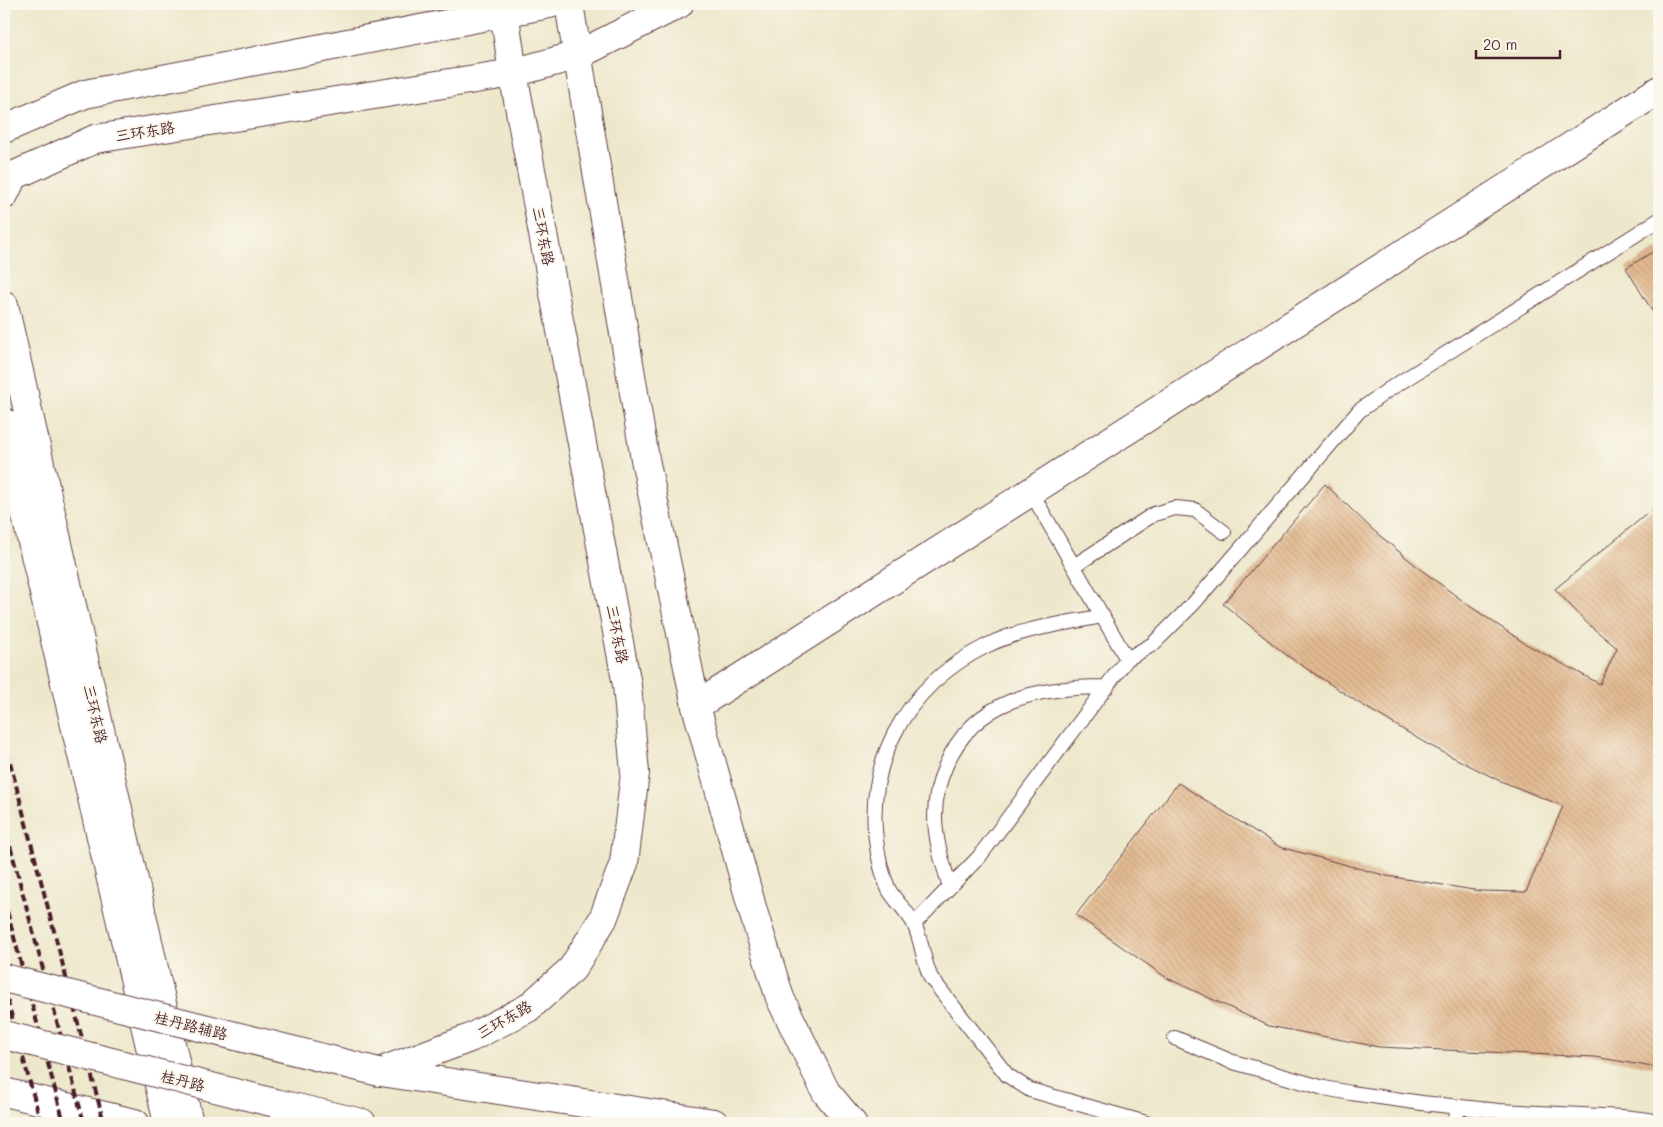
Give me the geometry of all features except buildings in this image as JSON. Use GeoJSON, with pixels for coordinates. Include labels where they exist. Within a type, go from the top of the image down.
{"type":"FeatureCollection","features":[{"type":"Feature","properties":{"kind":"main road"},"geometry":{"type":"LineString","coordinates":[[4,129],[85,94],[504,8],[549,4]]}},
{"type":"Feature","properties":{"kind":"main road"},"geometry":{"type":"LineString","coordinates":[[569,4],[645,460],[696,706],[780,998],[826,1092],[852,1123]]}},
{"type":"Feature","properties":{"kind":"main road","name":"三环东路"},"geometry":{"type":"LineString","coordinates":[[4,196],[13,176],[95,139],[513,73],[578,55],[679,4]]}},
{"type":"Feature","properties":{"kind":"main road","name":"三环东路"},"geometry":{"type":"LineString","coordinates":[[379,1072],[470,1038],[528,1008],[572,968],[603,919],[624,863],[635,773],[628,685],[513,73],[504,8]]}},
{"type":"Feature","properties":{"kind":"main road"},"geometry":{"type":"LineString","coordinates":[[696,706],[1659,90]]}},
{"type":"Feature","properties":{"kind":"main road","name":"三环东路"},"geometry":{"type":"LineString","coordinates":[[4,306],[189,1123]]}},
{"type":"Feature","properties":{"kind":"main road","name":"三环东路"},"geometry":{"type":"LineString","coordinates":[[4,422],[168,1123]]}},
{"type":"Feature","properties":{"kind":"main road","name":"桂丹路辅路"},"geometry":{"type":"LineString","coordinates":[[4,978],[379,1072],[714,1123]]}},
{"type":"Feature","properties":{"kind":"main road","name":"桂丹路"},"geometry":{"type":"LineString","coordinates":[[4,1035],[275,1104],[362,1123]]}},
{"type":"Feature","properties":{"kind":"main road"},"geometry":{"type":"LineString","coordinates":[[4,1092],[135,1123]]}},
{"type":"Feature","properties":{"kind":"lane"},"geometry":{"type":"LineString","coordinates":[[914,924],[979,857],[1128,659],[1153,644],[1194,602],[1358,411],[1388,390],[1659,220]]}},
{"type":"Feature","properties":{"kind":"lane"},"geometry":{"type":"LineString","coordinates":[[1031,492],[1128,659]]}},
{"type":"Feature","properties":{"kind":"lane"},"geometry":{"type":"LineString","coordinates":[[1074,566],[1154,514],[1174,508],[1195,510],[1224,532]]}},
{"type":"Feature","properties":{"kind":"lane"},"geometry":{"type":"LineString","coordinates":[[1103,616],[1011,636],[987,646],[960,661],[936,680],[914,702],[896,728],[884,754],[876,786],[874,819],[879,859],[889,890],[914,924],[926,968],[931,978],[1007,1075],[1030,1090],[1146,1123]]}},
{"type":"Feature","properties":{"kind":"lane"},"geometry":{"type":"LineString","coordinates":[[950,887],[938,846],[935,816],[938,783],[950,756],[962,737],[980,718],[1001,705],[1025,696],[1074,687],[1107,687]]}},
{"type":"Feature","properties":{"kind":"lane"},"geometry":{"type":"LineString","coordinates":[[1175,1038],[1230,1061],[1324,1088],[1360,1095],[1499,1111],[1623,1117],[1649,1120],[1652,1123]]}},
{"type":"Feature","properties":{"kind":"lane"},"geometry":{"type":"LineString","coordinates":[[1456,1123],[1457,1107]]}},
{"type":"Feature","properties":{"kind":"railway"},"geometry":{"type":"LineString","coordinates":[[4,739],[104,1123]]}},
{"type":"Feature","properties":{"kind":"railway"},"geometry":{"type":"LineString","coordinates":[[4,823],[84,1123]]}},
{"type":"Feature","properties":{"kind":"railway"},"geometry":{"type":"LineString","coordinates":[[4,900],[64,1123]]}},
{"type":"Feature","properties":{"kind":"railway"},"geometry":{"type":"LineString","coordinates":[[4,988],[41,1123]]}}]}
